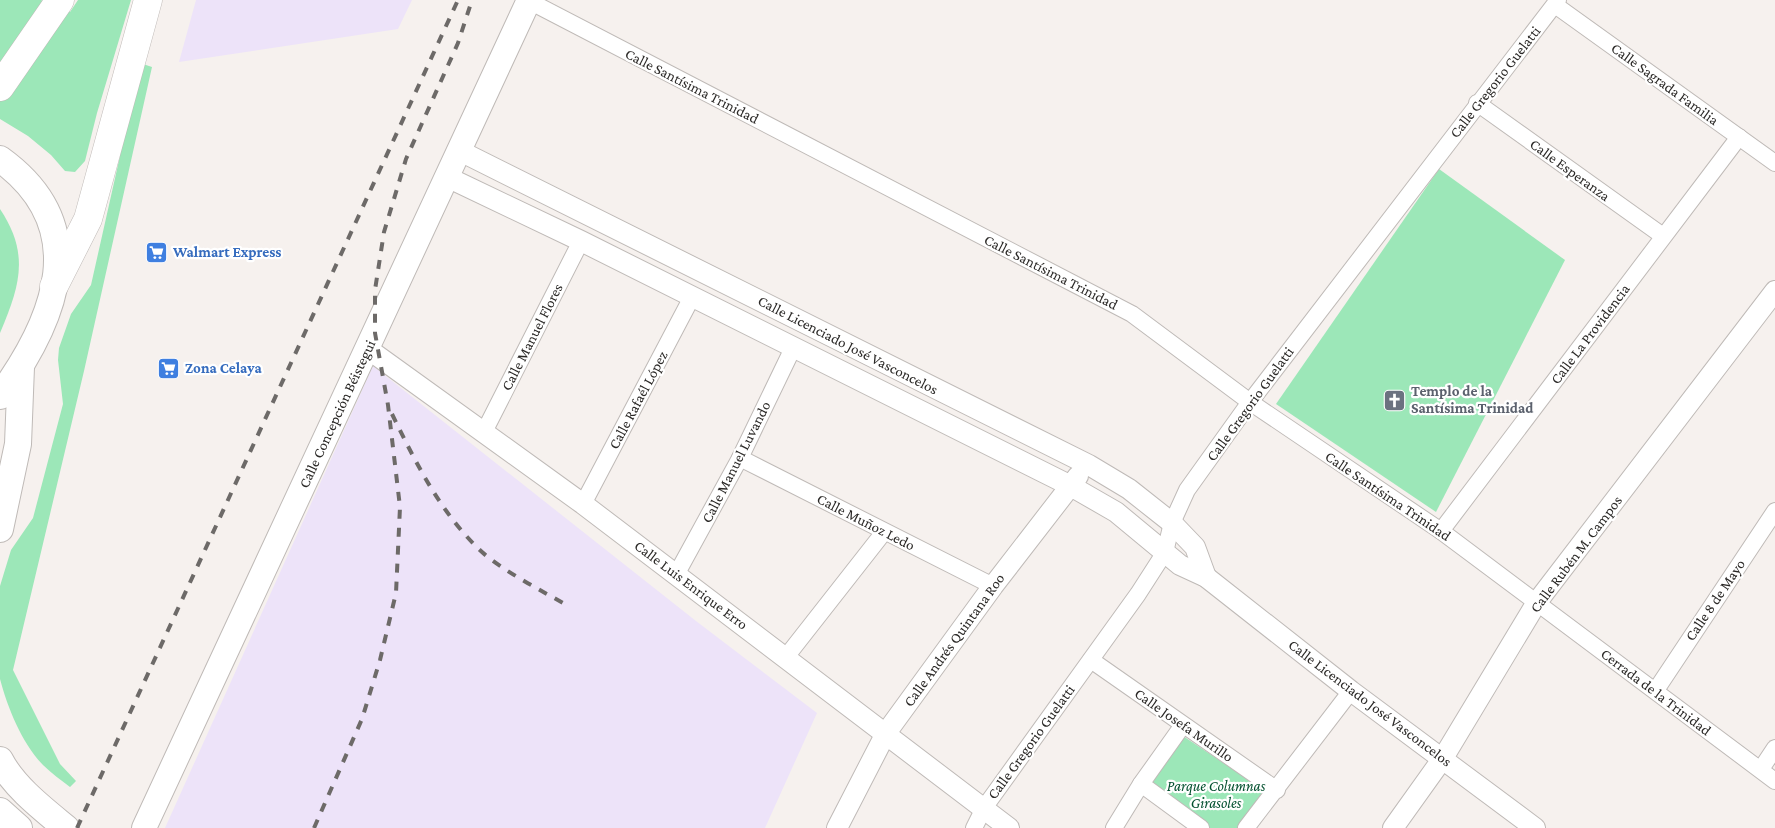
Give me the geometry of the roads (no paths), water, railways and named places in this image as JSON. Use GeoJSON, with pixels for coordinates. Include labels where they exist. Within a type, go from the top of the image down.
{"type":"FeatureCollection","features":[{"type":"Feature","properties":{"kind":"highway"},"geometry":{"type":"LineString","coordinates":[[0,87],[60,0]]}},
{"type":"Feature","properties":{"kind":"highway"},"geometry":{"type":"LineString","coordinates":[[54,286],[88,219],[148,0]]}},
{"type":"Feature","properties":{"kind":"main road","name":"Calle Concepción Béistegui"},"geometry":{"type":"LineString","coordinates":[[144,828],[529,1]]}},
{"type":"Feature","properties":{"kind":"main road"},"geometry":{"type":"LineString","coordinates":[[0,159],[38,194],[53,224],[58,250],[54,286],[46,318],[21,367],[0,396]]}},
{"type":"Feature","properties":{"kind":"main road"},"geometry":{"type":"LineString","coordinates":[[0,529],[18,444],[21,367]]}},
{"type":"Feature","properties":{"kind":"main road"},"geometry":{"type":"LineString","coordinates":[[0,760],[6,773],[66,828]]}},
{"type":"Feature","properties":{"kind":"main road"},"geometry":{"type":"LineString","coordinates":[[0,811],[19,828]]}},
{"type":"Feature","properties":{"kind":"street","name":"Calle Santísima Trinidad"},"geometry":{"type":"LineString","coordinates":[[529,1],[1132,314],[1250,402],[1441,531],[1538,602]]}},
{"type":"Feature","properties":{"kind":"street","name":"Calle Gregorio Guelatti"},"geometry":{"type":"LineString","coordinates":[[974,828],[984,808],[1091,660],[1165,552],[1172,523],[1187,490],[1250,402],[1556,2]]}},
{"type":"Feature","properties":{"kind":"street","name":"Calle Sagrada Familia"},"geometry":{"type":"LineString","coordinates":[[1556,2],[1775,163]]}},
{"type":"Feature","properties":{"kind":"street","name":"Calle Esperanza"},"geometry":{"type":"LineString","coordinates":[[1477,103],[1664,236]]}},
{"type":"Feature","properties":{"kind":"street","name":"Calle La Providencia"},"geometry":{"type":"LineString","coordinates":[[1441,531],[1739,137]]}},
{"type":"Feature","properties":{"kind":"street","name":"Calle Licenciado José Vasconcelos"},"geometry":{"type":"LineString","coordinates":[[458,150],[1088,465],[1129,489],[1172,523],[1195,547],[1206,577]]}},
{"type":"Feature","properties":{"kind":"street","name":"Calle Licenciado José Vasconcelos"},"geometry":{"type":"LineString","coordinates":[[446,177],[581,241],[1069,485],[1116,512],[1180,565],[1206,577],[1351,691],[1536,828]]}},
{"type":"Feature","properties":{"kind":"street","name":"Calle Manuel Flores"},"geometry":{"type":"LineString","coordinates":[[484,432],[581,241]]}},
{"type":"Feature","properties":{"kind":"street","name":"Calle Rubén M. Campos"},"geometry":{"type":"LineString","coordinates":[[1393,828],[1443,758],[1538,602],[1775,291]]}},
{"type":"Feature","properties":{"kind":"street","name":"Calle Rafaél López"},"geometry":{"type":"LineString","coordinates":[[583,504],[692,297]]}},
{"type":"Feature","properties":{"kind":"street","name":"Calle Manuel Luvando"},"geometry":{"type":"LineString","coordinates":[[676,575],[740,458],[794,348]]}},
{"type":"Feature","properties":{"kind":"street","name":"Calle Luis Enrique Erro"},"geometry":{"type":"LineString","coordinates":[[368,349],[583,504],[786,656],[1009,828]]}},
{"type":"Feature","properties":{"kind":"street","name":"Calle Muñoz Ledo"},"geometry":{"type":"LineString","coordinates":[[740,458],[993,586]]}},
{"type":"Feature","properties":{"kind":"street","name":"Calle Andrés Quintana Roo"},"geometry":{"type":"LineString","coordinates":[[837,828],[886,733],[1069,485],[1088,465]]}},
{"type":"Feature","properties":{"kind":"street","name":"Calle 8 de Mayo"},"geometry":{"type":"LineString","coordinates":[[1656,690],[1775,511]]}},
{"type":"Feature","properties":{"kind":"street"},"geometry":{"type":"LineString","coordinates":[[786,656],[884,532]]}},
{"type":"Feature","properties":{"kind":"street","name":"Cerrada de la Trinidad"},"geometry":{"type":"LineString","coordinates":[[1538,602],[1775,781]]}},
{"type":"Feature","properties":{"kind":"street","name":"Calle Josefa Murillo"},"geometry":{"type":"LineString","coordinates":[[1091,660],[1276,790]]}},
{"type":"Feature","properties":{"kind":"street"},"geometry":{"type":"LineString","coordinates":[[1246,828],[1351,691]]}},
{"type":"Feature","properties":{"kind":"street"},"geometry":{"type":"LineString","coordinates":[[1114,828],[1141,784],[1183,725]]}},
{"type":"Feature","properties":{"kind":"street"},"geometry":{"type":"LineString","coordinates":[[1761,769],[1775,748]]}},
{"type":"Feature","properties":{"kind":"street"},"geometry":{"type":"LineString","coordinates":[[1141,784],[1201,828]]}},
{"type":"Feature","properties":{"kind":"railway"},"geometry":{"type":"LineString","coordinates":[[77,828],[458,0]]}},
{"type":"Feature","properties":{"kind":"railway"},"geometry":{"type":"LineString","coordinates":[[314,828],[362,719],[380,660],[396,593],[400,507],[388,405],[375,333],[375,290],[384,232],[406,159],[458,43],[472,0]]}},
{"type":"Feature","properties":{"kind":"railway"},"geometry":{"type":"LineString","coordinates":[[392,414],[410,451],[431,487],[442,505],[467,537],[482,552],[501,566],[570,607]]}},
{"type":"Feature","properties":{"kind":"place","name":"Walmart Express"},"geometry":{"type":"Point","coordinates":[157,252]}},
{"type":"Feature","properties":{"kind":"place","name":"Zona Celaya"},"geometry":{"type":"Point","coordinates":[169,368]}},
{"type":"Feature","properties":{"kind":"place","name":"Templo de la Santísima Trinidad"},"geometry":{"type":"Point","coordinates":[1395,400]}},
{"type":"Feature","properties":{"kind":"park label","name":"Parque Columnas Girasoles"},"geometry":{"type":"Point","coordinates":[1216,794]}}]}
